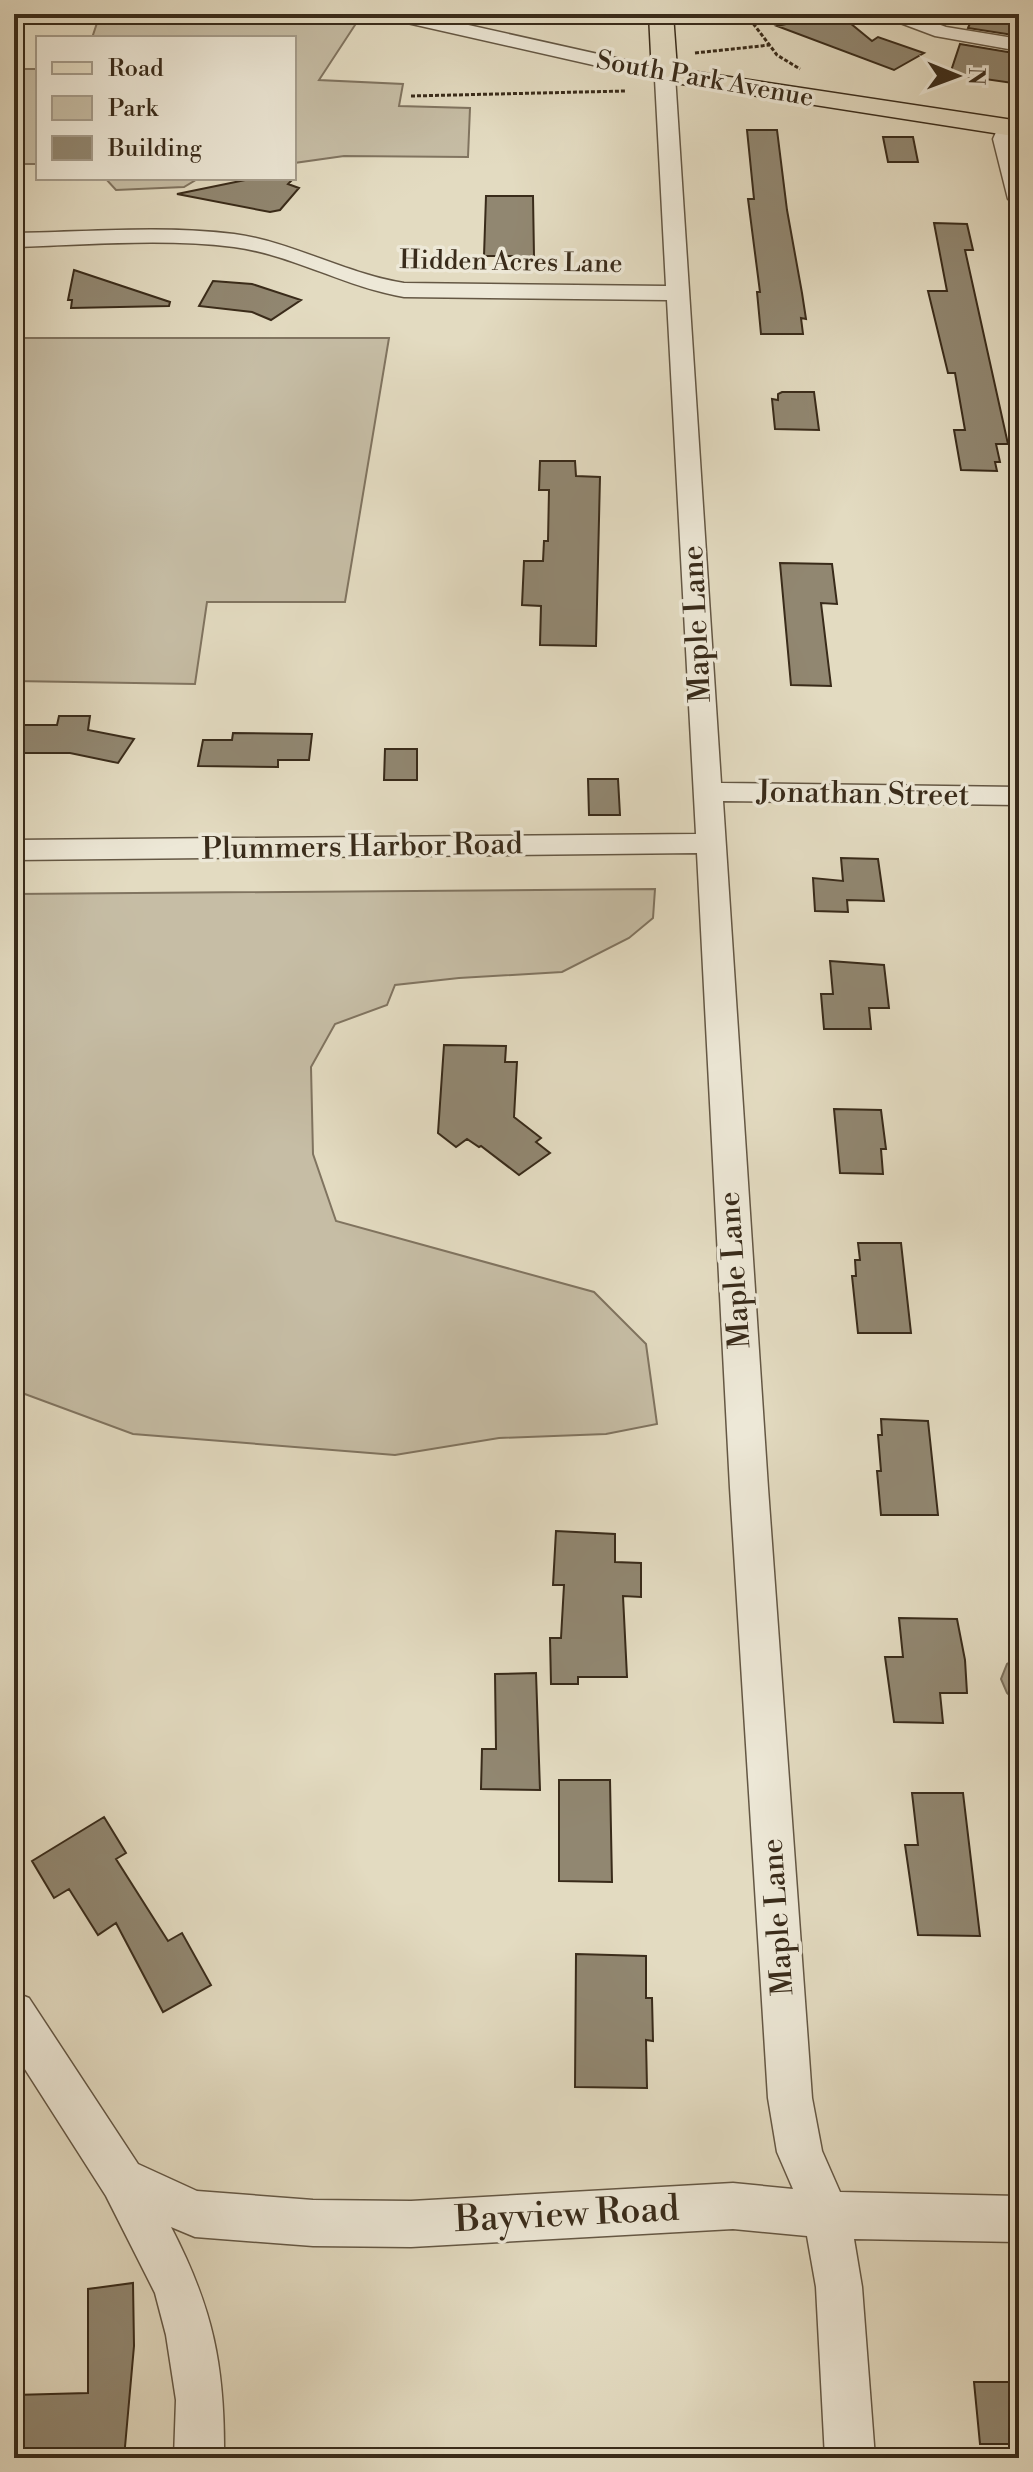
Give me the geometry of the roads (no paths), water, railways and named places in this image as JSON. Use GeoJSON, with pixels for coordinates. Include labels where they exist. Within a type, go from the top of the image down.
{"type":"FeatureCollection","features":[{"type":"Feature","properties":{"kind":"main road"},"geometry":{"type":"LineString","coordinates":[[661,14],[665,72]]}},
{"type":"Feature","properties":{"kind":"main road","name":"South Park Avenue"},"geometry":{"type":"LineString","coordinates":[[665,72],[1013,128]]}},
{"type":"Feature","properties":{"kind":"street","name":"South Park Avenue"},"geometry":{"type":"LineString","coordinates":[[394,14],[665,72]]}},
{"type":"Feature","properties":{"kind":"street"},"geometry":{"type":"LineString","coordinates":[[894,14],[942,32],[1019,45]]}},
{"type":"Feature","properties":{"kind":"street","name":"Maple Lane"},"geometry":{"type":"LineString","coordinates":[[665,72],[709,843],[790,2098],[800,2152],[827,2215],[839,2287],[850,2458]]}},
{"type":"Feature","properties":{"kind":"street"},"geometry":{"type":"LineString","coordinates":[[1013,128],[1003,139],[1019,199]]}},
{"type":"Feature","properties":{"kind":"street","name":"Hidden Acres Lane"},"geometry":{"type":"LineString","coordinates":[[14,240],[173,237],[236,241],[296,256],[373,285],[404,290],[677,293]]}},
{"type":"Feature","properties":{"kind":"street","name":"Jonathan Street"},"geometry":{"type":"LineString","coordinates":[[706,792],[1019,796]]}},
{"type":"Feature","properties":{"kind":"street","name":"Plummers Harbor Road"},"geometry":{"type":"LineString","coordinates":[[14,850],[709,843]]}},
{"type":"Feature","properties":{"kind":"street"},"geometry":{"type":"LineString","coordinates":[[14,2013],[122,2180],[177,2287],[190,2335],[200,2400],[199,2458]]}},
{"type":"Feature","properties":{"kind":"street","name":"Bayview Road"},"geometry":{"type":"LineString","coordinates":[[122,2180],[195,2214],[313,2223],[411,2224],[733,2206],[827,2215],[1019,2219]]}}]}
